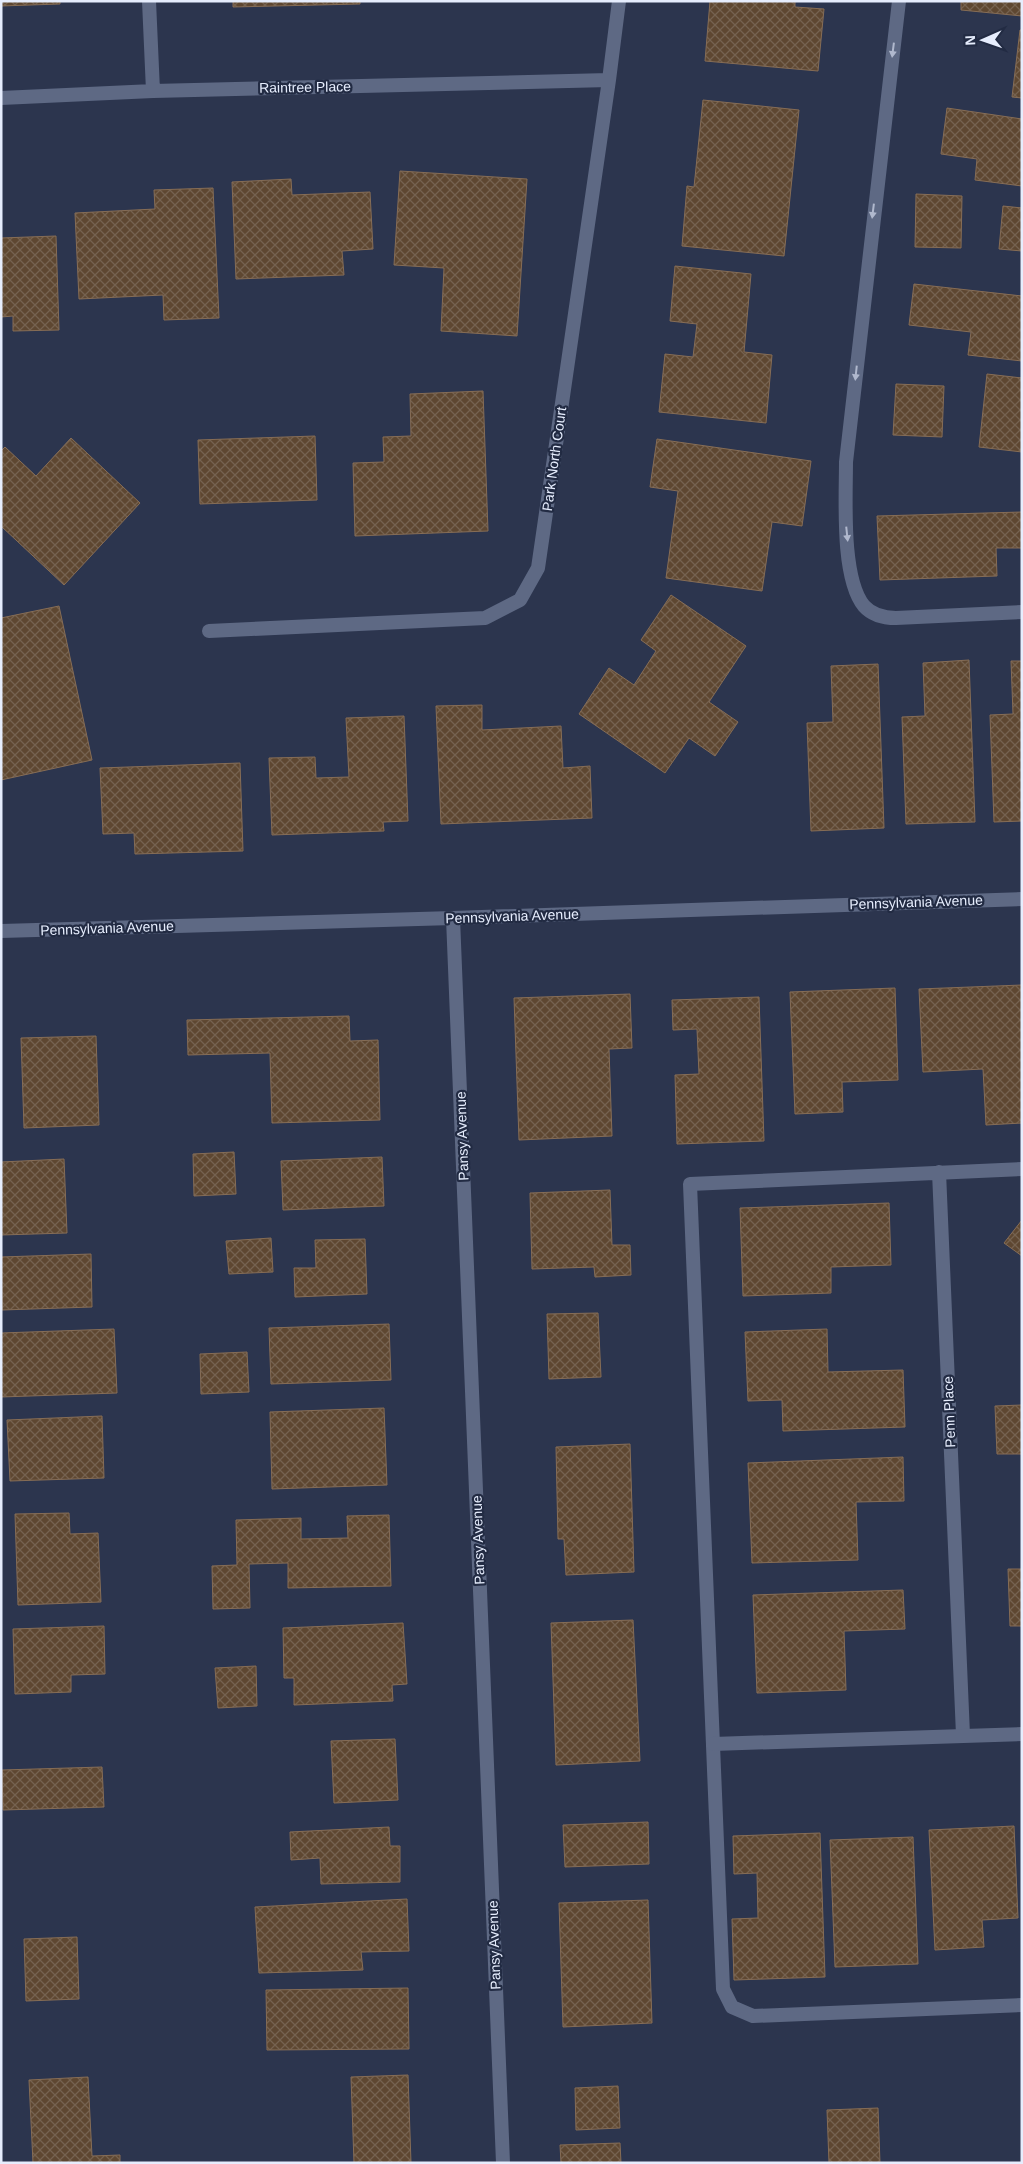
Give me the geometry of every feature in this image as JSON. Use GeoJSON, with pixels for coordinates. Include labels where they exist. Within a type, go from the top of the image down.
{"type":"FeatureCollection","features":[{"type":"Feature","properties":{"kind":"street"},"geometry":{"type":"LineString","coordinates":[[149,1],[153,91]]}},
{"type":"Feature","properties":{"kind":"street","name":"Park North Court"},"geometry":{"type":"LineString","coordinates":[[209,631],[485,618],[520,600],[538,568],[610,80],[619,1]]}},
{"type":"Feature","properties":{"kind":"street"},"geometry":{"type":"LineString","coordinates":[[899,1],[872,220],[846,462],[847,526],[852,585],[865,607],[882,617],[1022,612]]}},
{"type":"Feature","properties":{"kind":"street","name":"Raintree Place"},"geometry":{"type":"LineString","coordinates":[[1,98],[153,91],[610,80]]}},
{"type":"Feature","properties":{"kind":"street","name":"Pennsylvania Avenue"},"geometry":{"type":"LineString","coordinates":[[1,931],[453,918],[1022,898]]}},
{"type":"Feature","properties":{"kind":"street","name":"Pansy Avenue"},"geometry":{"type":"LineString","coordinates":[[453,918],[503,2163]]}},
{"type":"Feature","properties":{"kind":"street"},"geometry":{"type":"LineString","coordinates":[[1022,1169],[690,1184],[723,1989],[732,2007],[753,2016],[1022,2005]]}},
{"type":"Feature","properties":{"kind":"street","name":"Penn Place"},"geometry":{"type":"LineString","coordinates":[[939,1172],[962,1736]]}},
{"type":"Feature","properties":{"kind":"street"},"geometry":{"type":"LineString","coordinates":[[713,1744],[1022,1734]]}},
{"type":"Feature","properties":{"kind":"building"},"geometry":{"type":"Polygon","coordinates":[[[1,1],[60,1],[60,4],[1,6],[1,1]]]}},
{"type":"Feature","properties":{"kind":"building"},"geometry":{"type":"Polygon","coordinates":[[[233,1],[360,1],[360,4],[233,7],[233,1]]]}},
{"type":"Feature","properties":{"kind":"building"},"geometry":{"type":"Polygon","coordinates":[[[710,1],[795,1],[795,7],[824,9],[818,71],[705,61],[710,1]]]}},
{"type":"Feature","properties":{"kind":"building"},"geometry":{"type":"Polygon","coordinates":[[[961,1],[1022,1],[1022,16],[961,10],[961,1]]]}},
{"type":"Feature","properties":{"kind":"building"},"geometry":{"type":"Polygon","coordinates":[[[1020,30],[1022,30],[1022,98],[1012,97],[1020,30]]]}},
{"type":"Feature","properties":{"kind":"building"},"geometry":{"type":"Polygon","coordinates":[[[703,100],[799,110],[784,256],[682,246],[687,186],[694,187],[703,100]]]}},
{"type":"Feature","properties":{"kind":"building"},"geometry":{"type":"Polygon","coordinates":[[[947,108],[1022,119],[1022,186],[975,180],[977,159],[941,154],[947,108]]]}},
{"type":"Feature","properties":{"kind":"building"},"geometry":{"type":"Polygon","coordinates":[[[400,171],[527,179],[517,336],[441,331],[444,268],[394,265],[400,171]]]}},
{"type":"Feature","properties":{"kind":"building"},"geometry":{"type":"Polygon","coordinates":[[[291,179],[292,195],[370,192],[373,249],[342,251],[344,275],[236,279],[232,182],[291,179]]]}},
{"type":"Feature","properties":{"kind":"building"},"geometry":{"type":"Polygon","coordinates":[[[213,188],[219,318],[164,320],[163,295],[79,299],[75,213],[155,209],[154,190],[213,188]]]}},
{"type":"Feature","properties":{"kind":"building"},"geometry":{"type":"Polygon","coordinates":[[[916,194],[962,196],[961,248],[915,247],[916,194]]]}},
{"type":"Feature","properties":{"kind":"building"},"geometry":{"type":"Polygon","coordinates":[[[1003,206],[1022,208],[1022,251],[999,249],[1003,206]]]}},
{"type":"Feature","properties":{"kind":"building"},"geometry":{"type":"Polygon","coordinates":[[[56,236],[59,330],[13,331],[13,316],[1,317],[1,238],[56,236]]]}},
{"type":"Feature","properties":{"kind":"building"},"geometry":{"type":"Polygon","coordinates":[[[675,266],[751,274],[744,352],[772,355],[766,423],[659,412],[665,354],[693,357],[697,324],[670,321],[675,266]]]}},
{"type":"Feature","properties":{"kind":"building"},"geometry":{"type":"Polygon","coordinates":[[[914,284],[1022,296],[1022,361],[968,355],[971,332],[909,325],[914,284]]]}},
{"type":"Feature","properties":{"kind":"building"},"geometry":{"type":"Polygon","coordinates":[[[987,374],[1022,378],[1022,452],[979,447],[987,374]]]}},
{"type":"Feature","properties":{"kind":"building"},"geometry":{"type":"Polygon","coordinates":[[[896,384],[944,386],[942,437],[893,435],[896,384]]]}},
{"type":"Feature","properties":{"kind":"building"},"geometry":{"type":"Polygon","coordinates":[[[483,391],[488,531],[355,536],[353,463],[384,462],[383,437],[411,436],[410,394],[483,391]]]}},
{"type":"Feature","properties":{"kind":"building"},"geometry":{"type":"Polygon","coordinates":[[[315,436],[317,500],[200,504],[198,440],[315,436]]]}},
{"type":"Feature","properties":{"kind":"building"},"geometry":{"type":"Polygon","coordinates":[[[71,438],[140,503],[64,585],[1,526],[1,451],[5,447],[36,476],[71,438]]]}},
{"type":"Feature","properties":{"kind":"building"},"geometry":{"type":"Polygon","coordinates":[[[657,439],[811,461],[802,526],[772,522],[762,591],[666,578],[678,491],[650,487],[657,439]]]}},
{"type":"Feature","properties":{"kind":"building"},"geometry":{"type":"Polygon","coordinates":[[[1022,512],[1022,548],[996,548],[997,576],[880,580],[877,516],[1022,512]]]}},
{"type":"Feature","properties":{"kind":"building"},"geometry":{"type":"Polygon","coordinates":[[[671,595],[746,646],[709,702],[738,722],[715,756],[689,738],[665,773],[579,714],[609,668],[634,685],[656,651],[641,640],[671,595]]]}},
{"type":"Feature","properties":{"kind":"building"},"geometry":{"type":"Polygon","coordinates":[[[59,606],[92,760],[1,780],[1,618],[59,606]]]}},
{"type":"Feature","properties":{"kind":"building"},"geometry":{"type":"Polygon","coordinates":[[[969,660],[975,822],[906,824],[902,717],[925,716],[923,663],[969,660]]]}},
{"type":"Feature","properties":{"kind":"building"},"geometry":{"type":"Polygon","coordinates":[[[1011,661],[1022,661],[1022,821],[994,822],[990,715],[1013,714],[1011,661]]]}},
{"type":"Feature","properties":{"kind":"building"},"geometry":{"type":"Polygon","coordinates":[[[878,664],[884,828],[811,831],[807,723],[833,722],[831,666],[878,664]]]}},
{"type":"Feature","properties":{"kind":"building"},"geometry":{"type":"Polygon","coordinates":[[[482,705],[482,730],[561,726],[563,768],[590,766],[592,818],[441,824],[436,706],[482,705]]]}},
{"type":"Feature","properties":{"kind":"building"},"geometry":{"type":"Polygon","coordinates":[[[404,716],[408,821],[383,822],[384,831],[272,835],[269,758],[315,757],[316,778],[349,777],[346,718],[404,716]]]}},
{"type":"Feature","properties":{"kind":"building"},"geometry":{"type":"Polygon","coordinates":[[[240,763],[243,851],[135,854],[134,833],[103,834],[100,768],[240,763]]]}},
{"type":"Feature","properties":{"kind":"building"},"geometry":{"type":"Polygon","coordinates":[[[1022,985],[1022,1123],[986,1125],[983,1069],[923,1072],[919,989],[1022,985]]]}},
{"type":"Feature","properties":{"kind":"building"},"geometry":{"type":"Polygon","coordinates":[[[895,988],[898,1080],[842,1082],[843,1112],[795,1114],[790,992],[895,988]]]}},
{"type":"Feature","properties":{"kind":"building"},"geometry":{"type":"Polygon","coordinates":[[[630,994],[632,1048],[609,1049],[612,1136],[519,1140],[514,998],[630,994]]]}},
{"type":"Feature","properties":{"kind":"building"},"geometry":{"type":"Polygon","coordinates":[[[759,997],[764,1141],[677,1144],[675,1075],[699,1074],[697,1029],[673,1030],[672,1000],[759,997]]]}},
{"type":"Feature","properties":{"kind":"building"},"geometry":{"type":"Polygon","coordinates":[[[349,1016],[350,1041],[378,1040],[380,1120],[272,1123],[270,1053],[188,1055],[187,1020],[349,1016]]]}},
{"type":"Feature","properties":{"kind":"building"},"geometry":{"type":"Polygon","coordinates":[[[96,1036],[99,1125],[24,1128],[21,1038],[96,1036]]]}},
{"type":"Feature","properties":{"kind":"building"},"geometry":{"type":"Polygon","coordinates":[[[234,1152],[236,1194],[194,1196],[193,1154],[234,1152]]]}},
{"type":"Feature","properties":{"kind":"building"},"geometry":{"type":"Polygon","coordinates":[[[382,1157],[384,1206],[283,1210],[281,1161],[382,1157]]]}},
{"type":"Feature","properties":{"kind":"building"},"geometry":{"type":"Polygon","coordinates":[[[64,1159],[67,1233],[1,1235],[1,1162],[64,1159]]]}},
{"type":"Feature","properties":{"kind":"building"},"geometry":{"type":"Polygon","coordinates":[[[610,1190],[612,1245],[630,1245],[631,1275],[595,1277],[594,1267],[532,1269],[530,1193],[610,1190]]]}},
{"type":"Feature","properties":{"kind":"building"},"geometry":{"type":"Polygon","coordinates":[[[889,1203],[891,1265],[831,1267],[831,1293],[743,1296],[740,1208],[889,1203]]]}},
{"type":"Feature","properties":{"kind":"building"},"geometry":{"type":"Polygon","coordinates":[[[1022,1220],[1022,1256],[1004,1243],[1022,1220]]]}},
{"type":"Feature","properties":{"kind":"building"},"geometry":{"type":"Polygon","coordinates":[[[271,1238],[273,1272],[229,1274],[226,1241],[271,1238]]]}},
{"type":"Feature","properties":{"kind":"building"},"geometry":{"type":"Polygon","coordinates":[[[365,1239],[367,1294],[295,1297],[294,1268],[316,1268],[315,1240],[365,1239]]]}},
{"type":"Feature","properties":{"kind":"building"},"geometry":{"type":"Polygon","coordinates":[[[91,1254],[92,1307],[2,1310],[1,1257],[91,1254]]]}},
{"type":"Feature","properties":{"kind":"building"},"geometry":{"type":"Polygon","coordinates":[[[598,1313],[601,1377],[549,1379],[547,1314],[598,1313]]]}},
{"type":"Feature","properties":{"kind":"building"},"geometry":{"type":"Polygon","coordinates":[[[389,1324],[391,1380],[271,1384],[269,1328],[389,1324]]]}},
{"type":"Feature","properties":{"kind":"building"},"geometry":{"type":"Polygon","coordinates":[[[114,1329],[117,1393],[1,1397],[1,1333],[114,1329]]]}},
{"type":"Feature","properties":{"kind":"building"},"geometry":{"type":"Polygon","coordinates":[[[827,1329],[828,1372],[903,1370],[905,1427],[783,1431],[782,1400],[748,1401],[745,1332],[827,1329]]]}},
{"type":"Feature","properties":{"kind":"building"},"geometry":{"type":"Polygon","coordinates":[[[247,1352],[249,1392],[201,1394],[200,1354],[247,1352]]]}},
{"type":"Feature","properties":{"kind":"building"},"geometry":{"type":"Polygon","coordinates":[[[1022,1405],[1022,1454],[997,1454],[995,1406],[1022,1405]]]}},
{"type":"Feature","properties":{"kind":"building"},"geometry":{"type":"Polygon","coordinates":[[[384,1408],[387,1485],[272,1489],[270,1412],[384,1408]]]}},
{"type":"Feature","properties":{"kind":"building"},"geometry":{"type":"Polygon","coordinates":[[[102,1416],[104,1478],[10,1481],[7,1420],[102,1416]]]}},
{"type":"Feature","properties":{"kind":"building"},"geometry":{"type":"Polygon","coordinates":[[[630,1444],[634,1572],[566,1575],[564,1539],[558,1539],[556,1447],[630,1444]]]}},
{"type":"Feature","properties":{"kind":"building"},"geometry":{"type":"Polygon","coordinates":[[[903,1457],[904,1501],[856,1502],[858,1560],[752,1563],[748,1463],[903,1457]]]}},
{"type":"Feature","properties":{"kind":"building"},"geometry":{"type":"Polygon","coordinates":[[[69,1513],[70,1534],[98,1533],[101,1602],[18,1605],[15,1514],[69,1513]]]}},
{"type":"Feature","properties":{"kind":"building"},"geometry":{"type":"Polygon","coordinates":[[[389,1515],[391,1586],[288,1588],[288,1563],[249,1564],[250,1608],[213,1609],[212,1566],[237,1565],[236,1520],[301,1518],[301,1539],[348,1538],[347,1516],[389,1515]]]}},
{"type":"Feature","properties":{"kind":"building"},"geometry":{"type":"Polygon","coordinates":[[[1008,1569],[1022,1569],[1022,1626],[1010,1626],[1008,1569]]]}},
{"type":"Feature","properties":{"kind":"building"},"geometry":{"type":"Polygon","coordinates":[[[903,1590],[905,1629],[844,1631],[846,1690],[757,1693],[753,1595],[903,1590]]]}},
{"type":"Feature","properties":{"kind":"building"},"geometry":{"type":"Polygon","coordinates":[[[633,1620],[640,1761],[556,1765],[551,1623],[633,1620]]]}},
{"type":"Feature","properties":{"kind":"building"},"geometry":{"type":"Polygon","coordinates":[[[403,1623],[407,1684],[392,1685],[393,1701],[294,1705],[294,1678],[284,1678],[283,1628],[403,1623]]]}},
{"type":"Feature","properties":{"kind":"building"},"geometry":{"type":"Polygon","coordinates":[[[104,1626],[105,1674],[71,1675],[71,1692],[15,1694],[13,1629],[104,1626]]]}},
{"type":"Feature","properties":{"kind":"building"},"geometry":{"type":"Polygon","coordinates":[[[256,1666],[257,1706],[218,1708],[215,1668],[256,1666]]]}},
{"type":"Feature","properties":{"kind":"building"},"geometry":{"type":"Polygon","coordinates":[[[395,1739],[398,1800],[334,1803],[331,1741],[395,1739]]]}},
{"type":"Feature","properties":{"kind":"building"},"geometry":{"type":"Polygon","coordinates":[[[102,1767],[104,1807],[3,1810],[2,1770],[102,1767]]]}},
{"type":"Feature","properties":{"kind":"building"},"geometry":{"type":"Polygon","coordinates":[[[648,1822],[649,1864],[565,1867],[563,1825],[648,1822]]]}},
{"type":"Feature","properties":{"kind":"building"},"geometry":{"type":"Polygon","coordinates":[[[1014,1826],[1018,1918],[982,1920],[984,1947],[935,1950],[929,1830],[1014,1826]]]}},
{"type":"Feature","properties":{"kind":"building"},"geometry":{"type":"Polygon","coordinates":[[[389,1827],[390,1846],[400,1846],[400,1882],[321,1884],[320,1858],[291,1860],[290,1832],[389,1827]]]}},
{"type":"Feature","properties":{"kind":"building"},"geometry":{"type":"Polygon","coordinates":[[[820,1833],[825,1977],[734,1980],[732,1919],[758,1918],[757,1873],[734,1874],[733,1836],[820,1833]]]}},
{"type":"Feature","properties":{"kind":"building"},"geometry":{"type":"Polygon","coordinates":[[[913,1837],[918,1964],[835,1967],[830,1840],[913,1837]]]}},
{"type":"Feature","properties":{"kind":"building"},"geometry":{"type":"Polygon","coordinates":[[[407,1899],[409,1951],[361,1952],[363,1970],[259,1973],[255,1907],[407,1899]]]}},
{"type":"Feature","properties":{"kind":"building"},"geometry":{"type":"Polygon","coordinates":[[[648,1900],[652,2023],[563,2027],[559,1903],[648,1900]]]}},
{"type":"Feature","properties":{"kind":"building"},"geometry":{"type":"Polygon","coordinates":[[[77,1937],[79,1999],[26,2001],[24,1939],[77,1937]]]}},
{"type":"Feature","properties":{"kind":"building"},"geometry":{"type":"Polygon","coordinates":[[[408,1988],[409,2049],[267,2050],[266,1990],[408,1988]]]}},
{"type":"Feature","properties":{"kind":"building"},"geometry":{"type":"Polygon","coordinates":[[[408,2075],[411,2163],[354,2163],[351,2077],[408,2075]]]}},
{"type":"Feature","properties":{"kind":"building"},"geometry":{"type":"Polygon","coordinates":[[[88,2077],[92,2156],[120,2155],[120,2163],[33,2163],[29,2080],[88,2077]]]}},
{"type":"Feature","properties":{"kind":"building"},"geometry":{"type":"Polygon","coordinates":[[[618,2086],[620,2128],[576,2130],[575,2088],[618,2086]]]}},
{"type":"Feature","properties":{"kind":"building"},"geometry":{"type":"Polygon","coordinates":[[[878,2108],[880,2163],[829,2163],[827,2110],[878,2108]]]}},
{"type":"Feature","properties":{"kind":"building"},"geometry":{"type":"Polygon","coordinates":[[[620,2143],[621,2163],[561,2163],[560,2145],[620,2143]]]}}]}
